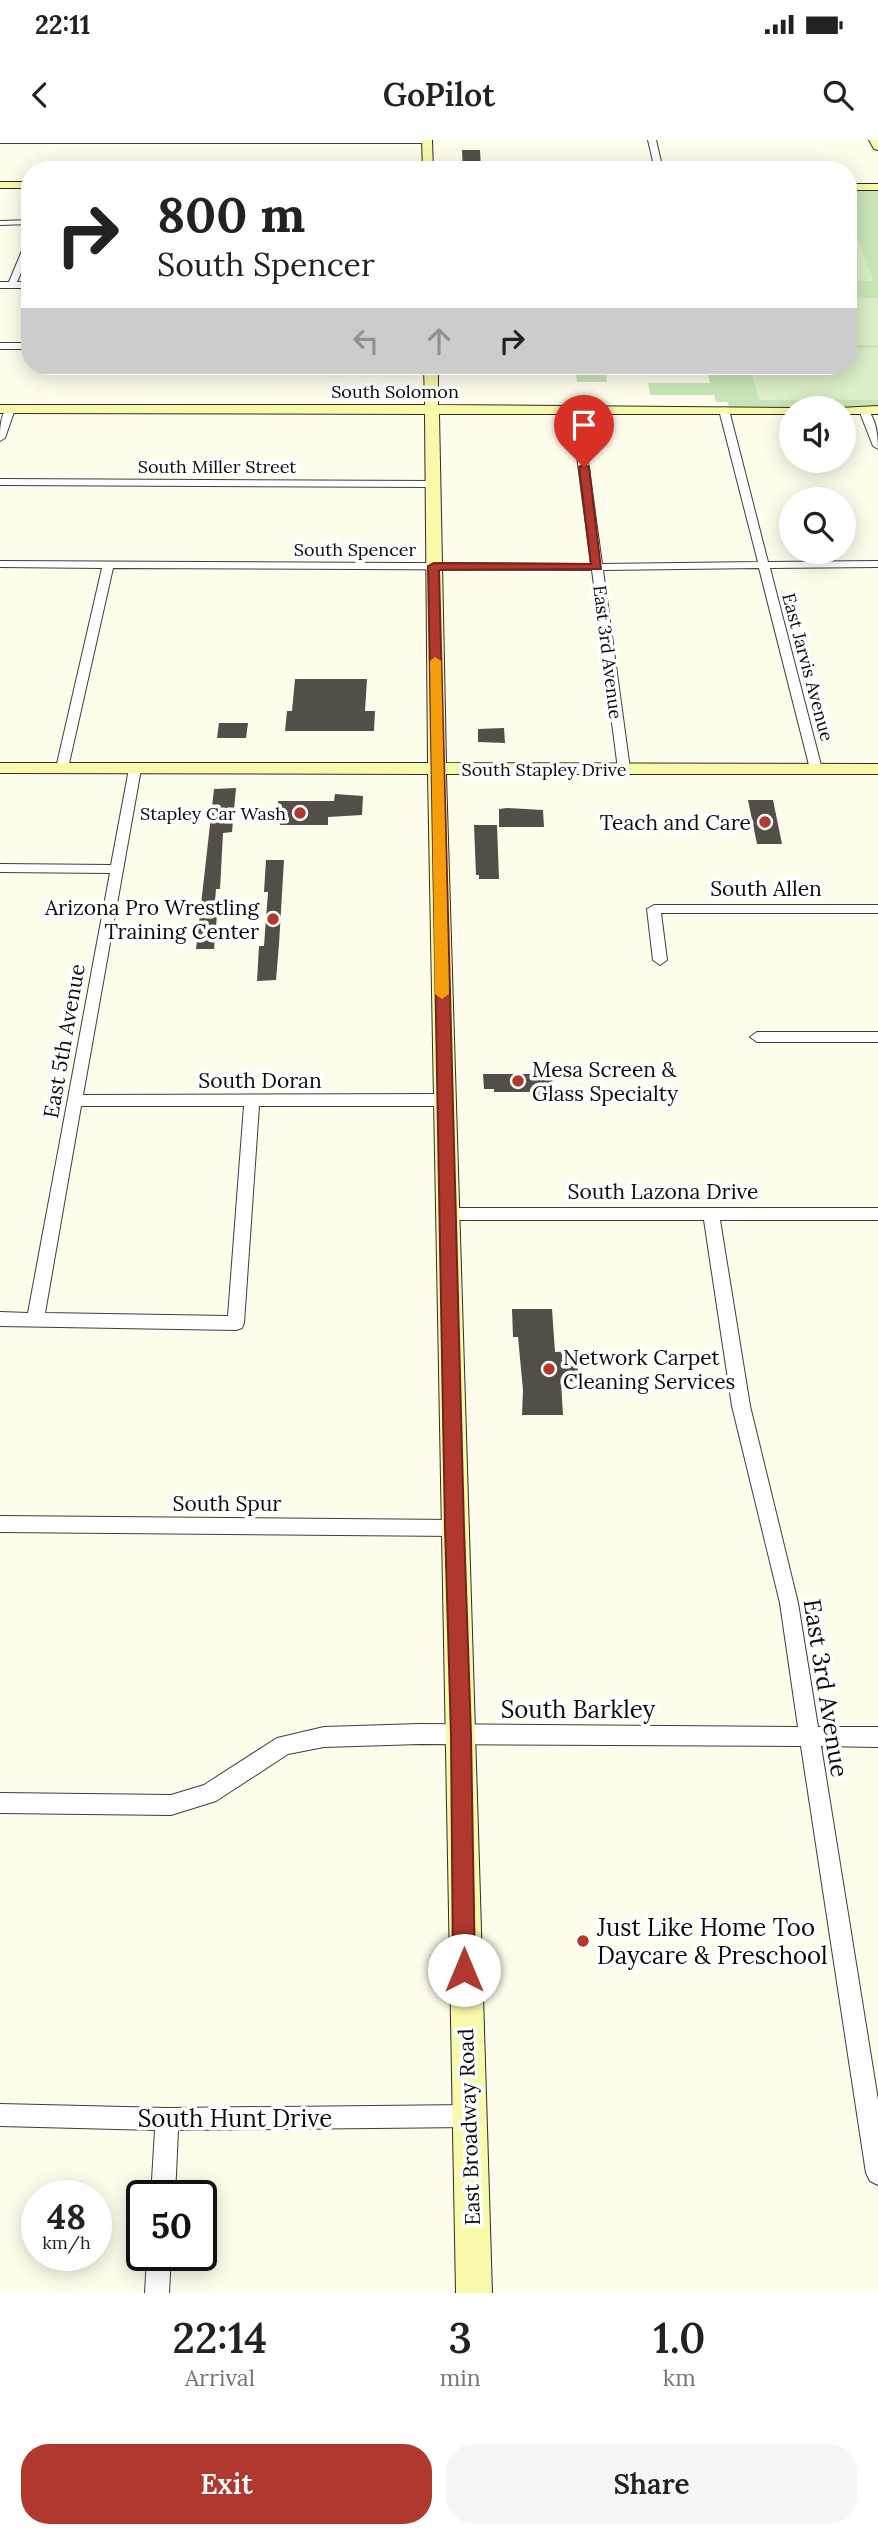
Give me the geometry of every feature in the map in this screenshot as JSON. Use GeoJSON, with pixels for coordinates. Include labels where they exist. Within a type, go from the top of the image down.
{"type":"FeatureCollection","features":[{"type":"Feature","properties":{"kind":"main road"},"geometry":{"type":"LineString","coordinates":[[874,140],[878,147]]}},
{"type":"Feature","properties":{"kind":"main road"},"geometry":{"type":"LineString","coordinates":[[427,141],[428,161]]}},
{"type":"Feature","properties":{"kind":"main road"},"geometry":{"type":"LineString","coordinates":[[0,185],[21,185]]}},
{"type":"Feature","properties":{"kind":"main road"},"geometry":{"type":"LineString","coordinates":[[857,187],[878,187]]}},
{"type":"Feature","properties":{"kind":"main road","name":"East Broadway Road"},"geometry":{"type":"LineString","coordinates":[[431,375],[437,769],[461,1735],[464,1970],[474,2293]]}},
{"type":"Feature","properties":{"kind":"main road","name":"South Solomon"},"geometry":{"type":"LineString","coordinates":[[5,409],[779,410]]}},
{"type":"Feature","properties":{"kind":"main road","name":"South Stapley Drive"},"geometry":{"type":"LineString","coordinates":[[0,768],[878,769]]}},
{"type":"Feature","properties":{"kind":"street"},"geometry":{"type":"LineString","coordinates":[[652,140],[657,161]]}},
{"type":"Feature","properties":{"kind":"street"},"geometry":{"type":"LineString","coordinates":[[0,141],[427,141]]}},
{"type":"Feature","properties":{"kind":"street"},"geometry":{"type":"LineString","coordinates":[[0,223],[21,222]]}},
{"type":"Feature","properties":{"kind":"street"},"geometry":{"type":"LineString","coordinates":[[12,285],[21,263]]}},
{"type":"Feature","properties":{"kind":"street"},"geometry":{"type":"LineString","coordinates":[[0,285],[21,285]]}},
{"type":"Feature","properties":{"kind":"street"},"geometry":{"type":"LineString","coordinates":[[0,346],[21,346]]}},
{"type":"Feature","properties":{"kind":"street"},"geometry":{"type":"LineString","coordinates":[[0,438],[5,409]]}},
{"type":"Feature","properties":{"kind":"street","name":"East 3rd Avenue"},"geometry":{"type":"LineString","coordinates":[[576,410],[624,769]]}},
{"type":"Feature","properties":{"kind":"street","name":"East Jarvis Avenue"},"geometry":{"type":"LineString","coordinates":[[724,410],[816,769]]}},
{"type":"Feature","properties":{"kind":"street"},"geometry":{"type":"LineString","coordinates":[[871,410],[878,446]]}},
{"type":"Feature","properties":{"kind":"street","name":"South Miller Street"},"geometry":{"type":"LineString","coordinates":[[0,482],[433,484]]}},
{"type":"Feature","properties":{"kind":"street","name":"South Spencer"},"geometry":{"type":"LineString","coordinates":[[0,564],[597,567],[878,564]]}},
{"type":"Feature","properties":{"kind":"street"},"geometry":{"type":"LineString","coordinates":[[62,768],[108,565]]}},
{"type":"Feature","properties":{"kind":"street","name":"East 5th Avenue"},"geometry":{"type":"LineString","coordinates":[[35,1320],[135,769]]}},
{"type":"Feature","properties":{"kind":"street"},"geometry":{"type":"LineString","coordinates":[[0,868],[116,869]]}},
{"type":"Feature","properties":{"kind":"street","name":"South Allen"},"geometry":{"type":"LineString","coordinates":[[660,960],[654,909],[878,909]]}},
{"type":"Feature","properties":{"kind":"street"},"geometry":{"type":"LineString","coordinates":[[757,1037],[878,1037]]}},
{"type":"Feature","properties":{"kind":"street","name":"South Doran"},"geometry":{"type":"LineString","coordinates":[[75,1101],[446,1100]]}},
{"type":"Feature","properties":{"kind":"street"},"geometry":{"type":"LineString","coordinates":[[0,1320],[236,1323],[252,1101]]}},
{"type":"Feature","properties":{"kind":"street","name":"South Lazona Drive"},"geometry":{"type":"LineString","coordinates":[[448,1214],[878,1214]]}},
{"type":"Feature","properties":{"kind":"street","name":"East 3rd Avenue"},"geometry":{"type":"LineString","coordinates":[[711,1214],[741,1406],[789,1603],[878,2173]]}},
{"type":"Feature","properties":{"kind":"street","name":"South Spur"},"geometry":{"type":"LineString","coordinates":[[0,1524],[454,1528]]}},
{"type":"Feature","properties":{"kind":"street","name":"South Barkley"},"geometry":{"type":"LineString","coordinates":[[0,1803],[171,1805],[209,1794],[284,1745],[324,1737],[878,1737]]}},
{"type":"Feature","properties":{"kind":"street","name":"South Hunt Drive"},"geometry":{"type":"LineString","coordinates":[[0,2115],[167,2119],[469,2116]]}},
{"type":"Feature","properties":{"kind":"street"},"geometry":{"type":"LineString","coordinates":[[164,2180],[167,2119]]}},
{"type":"Feature","properties":{"kind":"street"},"geometry":{"type":"LineString","coordinates":[[157,2293],[158,2271]]}},
{"type":"Feature","properties":{"kind":"green space"},"geometry":{"type":"Polygon","coordinates":[[[857,189],[878,189],[878,407],[856,407],[856,396],[779,396],[779,407],[729,407],[728,402],[716,402],[714,395],[650,395],[648,383],[710,383],[708,375],[857,375],[857,189]]]}},
{"type":"Feature","properties":{"kind":"green space"},"geometry":{"type":"Polygon","coordinates":[[[857,239],[874,281],[857,281],[857,239]]]}},
{"type":"Feature","properties":{"kind":"green space"},"geometry":{"type":"Polygon","coordinates":[[[857,298],[878,298],[878,345],[857,345],[857,298]]]}},
{"type":"Feature","properties":{"kind":"green space"},"geometry":{"type":"Polygon","coordinates":[[[857,348],[878,348],[878,400],[856,400],[856,396],[779,396],[779,400],[759,400],[752,375],[857,375],[857,348]]]}},
{"type":"Feature","properties":{"kind":"green space"},"geometry":{"type":"Polygon","coordinates":[[[576,375],[606,375],[607,382],[577,382],[576,375]]]}},
{"type":"Feature","properties":{"kind":"building"},"geometry":{"type":"Polygon","coordinates":[[[462,150],[480,150],[481,161],[463,161],[462,150]]]}},
{"type":"Feature","properties":{"kind":"building"},"geometry":{"type":"Polygon","coordinates":[[[295,679],[367,679],[365,711],[375,711],[374,731],[285,731],[287,711],[292,711],[295,679]]]}},
{"type":"Feature","properties":{"kind":"building"},"geometry":{"type":"Polygon","coordinates":[[[219,723],[248,723],[246,738],[217,738],[219,723]]]}},
{"type":"Feature","properties":{"kind":"building"},"geometry":{"type":"Polygon","coordinates":[[[504,728],[505,743],[478,742],[478,729],[504,728]]]}},
{"type":"Feature","properties":{"kind":"building"},"geometry":{"type":"Polygon","coordinates":[[[236,788],[232,832],[223,833],[220,889],[216,889],[214,949],[196,949],[214,789],[236,788]]]}},
{"type":"Feature","properties":{"kind":"building","name":"Stapley Car Wash"},"geometry":{"type":"Polygon","coordinates":[[[335,794],[363,796],[362,815],[328,817],[328,825],[280,825],[278,801],[334,801],[335,794]]]}},
{"type":"Feature","properties":{"kind":"building","name":"Teach and Care"},"geometry":{"type":"Polygon","coordinates":[[[748,800],[773,800],[782,844],[757,844],[748,800]]]}},
{"type":"Feature","properties":{"kind":"building"},"geometry":{"type":"Polygon","coordinates":[[[499,809],[543,810],[544,827],[499,827],[499,809]]]}},
{"type":"Feature","properties":{"kind":"building"},"geometry":{"type":"Polygon","coordinates":[[[474,825],[497,825],[499,879],[479,879],[479,875],[476,875],[474,825]]]}},
{"type":"Feature","properties":{"kind":"building"},"geometry":{"type":"Polygon","coordinates":[[[266,860],[284,860],[279,944],[276,980],[257,981],[259,946],[264,946],[268,892],[264,892],[266,860]]]}},
{"type":"Feature","properties":{"kind":"building","name":"Mesa Screen & Glass Specialty"},"geometry":{"type":"Polygon","coordinates":[[[483,1074],[552,1074],[553,1096],[531,1096],[531,1092],[494,1092],[494,1089],[484,1089],[483,1074]]]}},
{"type":"Feature","properties":{"kind":"building"},"geometry":{"type":"Polygon","coordinates":[[[512,1309],[552,1309],[555,1352],[576,1351],[579,1381],[561,1382],[563,1415],[522,1415],[523,1390],[518,1337],[513,1337],[512,1309]]]}},
{"type":"Feature","properties":{"kind":"slow traffic"},"geometry":{"type":"LineString","coordinates":[[435,661],[442,994]]}},
{"type":"Feature","properties":{"kind":"place","name":"Stapley Car Wash"},"geometry":{"type":"Point","coordinates":[300,813]}},
{"type":"Feature","properties":{"kind":"place","name":"Teach and Care"},"geometry":{"type":"Point","coordinates":[765,822]}},
{"type":"Feature","properties":{"kind":"place","name":"Arizona Pro Wrestling Training Center"},"geometry":{"type":"Point","coordinates":[273,919]}},
{"type":"Feature","properties":{"kind":"place","name":"Mesa Screen & Glass Specialty"},"geometry":{"type":"Point","coordinates":[518,1081]}},
{"type":"Feature","properties":{"kind":"place","name":"Network Carpet Cleaning Services"},"geometry":{"type":"Point","coordinates":[549,1369]}},
{"type":"Feature","properties":{"kind":"place","name":"Just Like Home Too Daycare & Preschool"},"geometry":{"type":"Point","coordinates":[583,1941]}},
{"type":"Feature","properties":{"kind":"route"},"geometry":{"type":"LineString","coordinates":[[464,1970],[434,566],[597,567],[584,467]]}}]}
